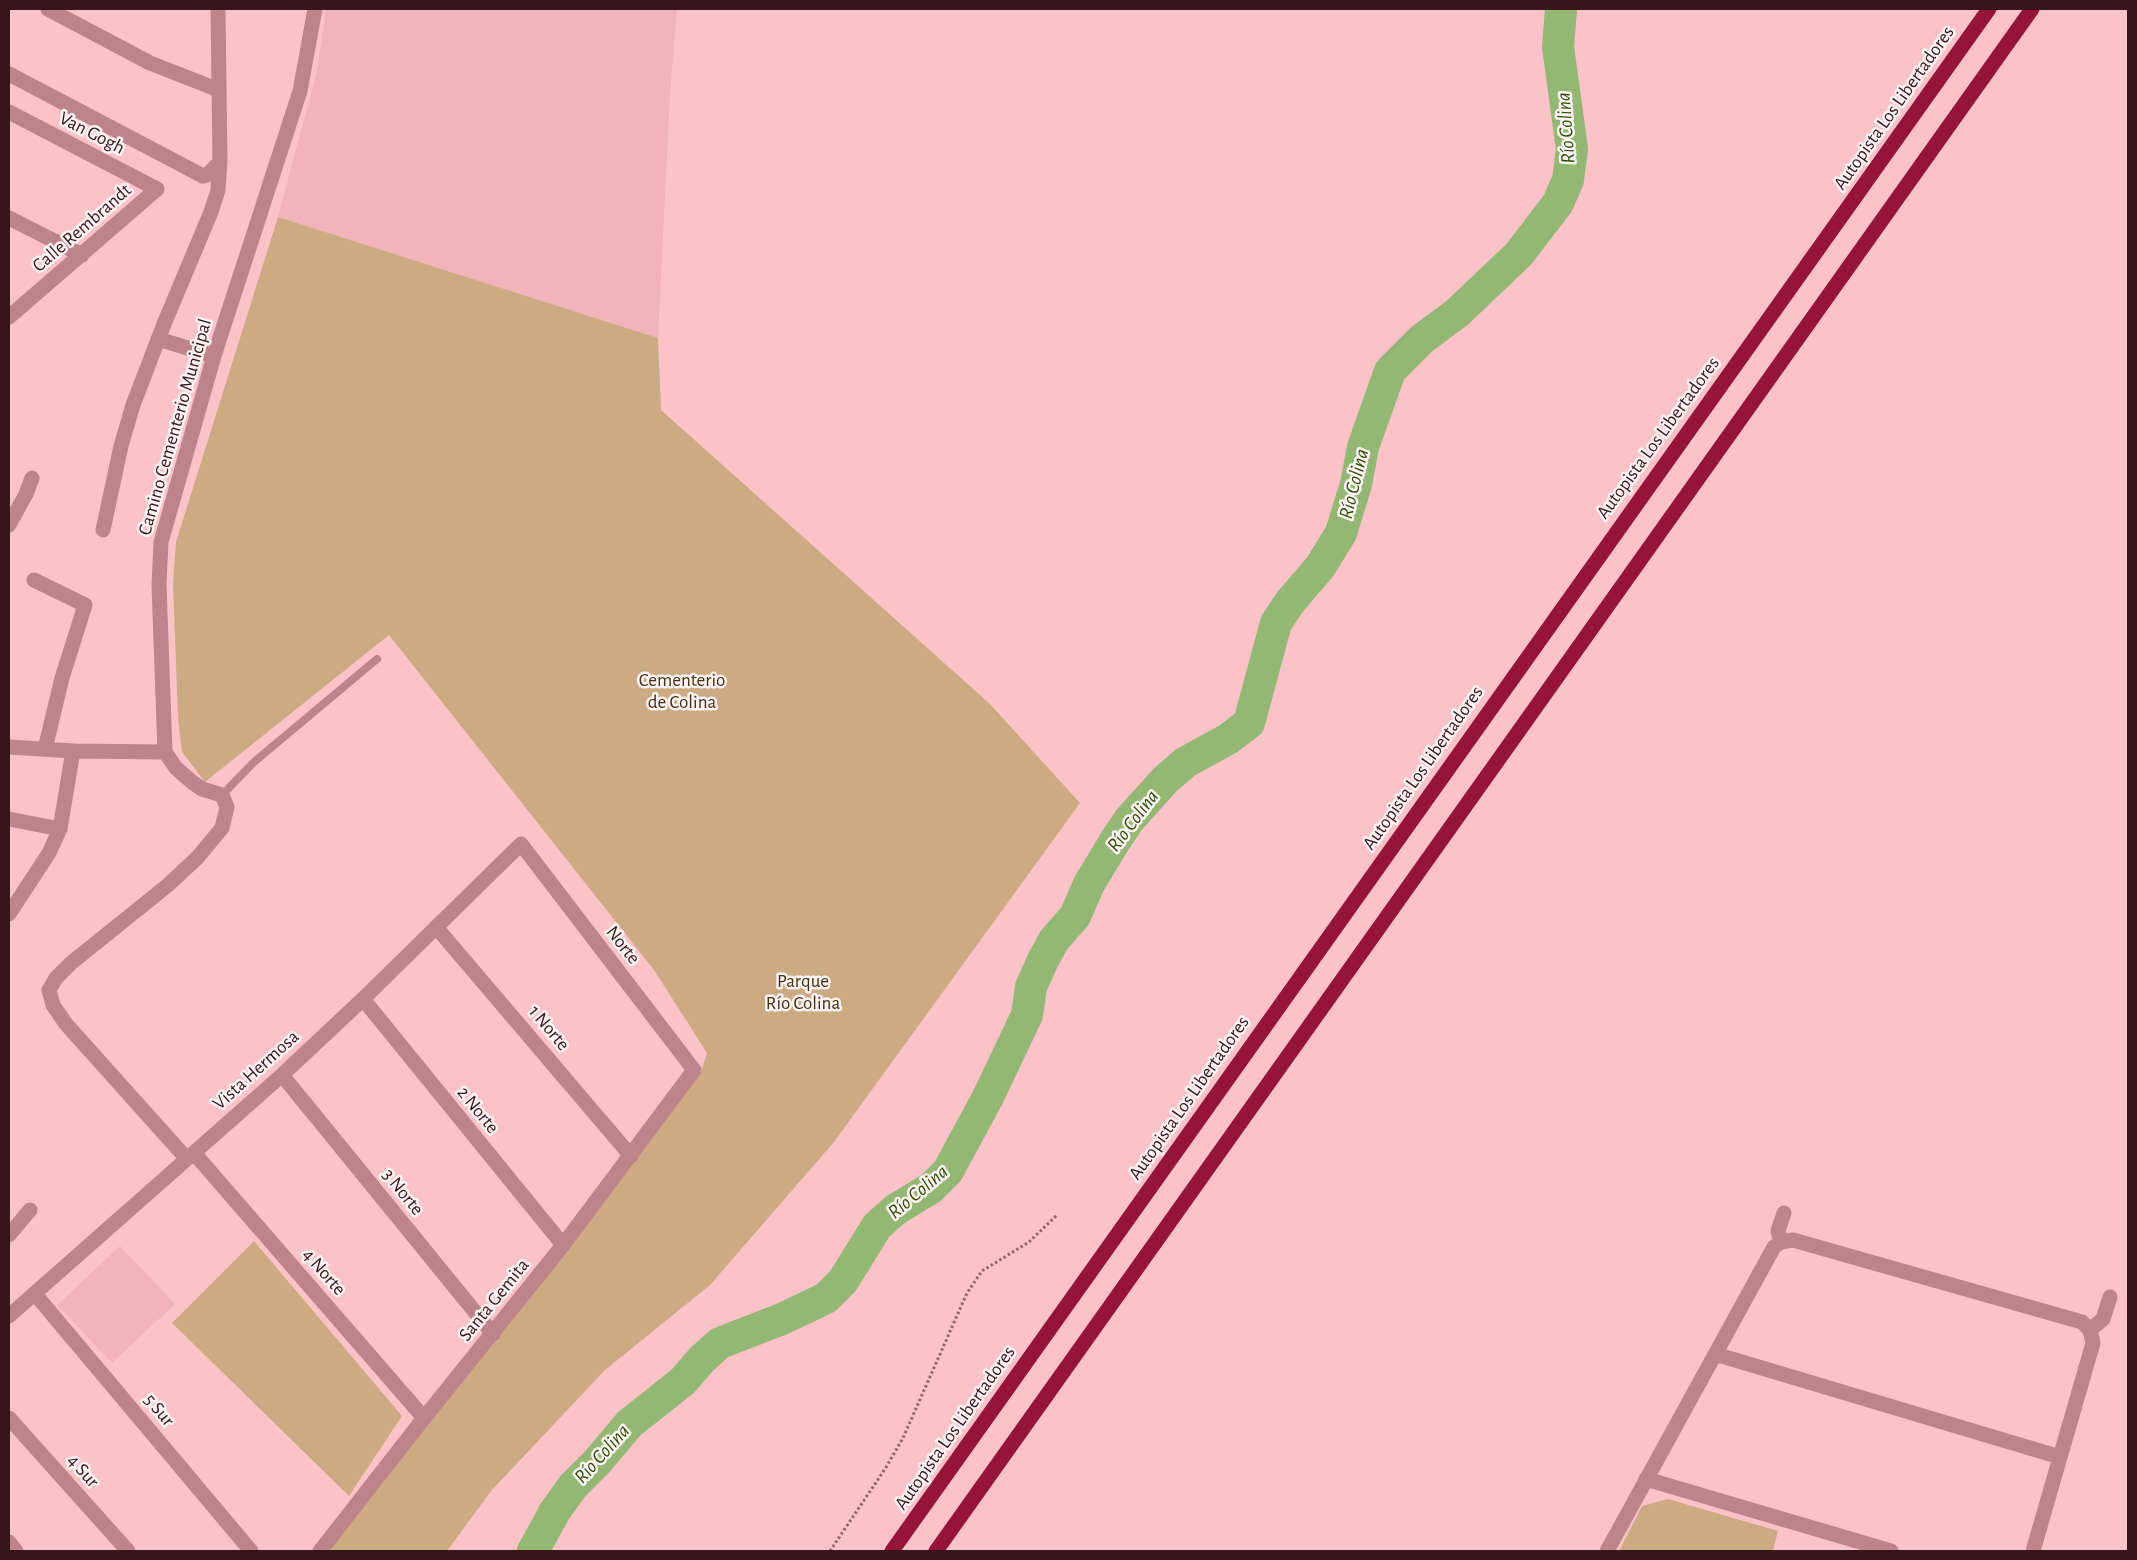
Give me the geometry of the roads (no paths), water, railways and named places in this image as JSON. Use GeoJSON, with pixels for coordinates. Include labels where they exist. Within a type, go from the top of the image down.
{"type":"FeatureCollection","features":[{"type":"Feature","properties":{"kind":"highway","name":"Autopista Los Libertadores"},"geometry":{"type":"LineString","coordinates":[[892,1551],[1989,9]]}},
{"type":"Feature","properties":{"kind":"highway"},"geometry":{"type":"LineString","coordinates":[[936,1551],[2032,9]]}},
{"type":"Feature","properties":{"kind":"street"},"geometry":{"type":"LineString","coordinates":[[48,9],[150,63],[219,90]]}},
{"type":"Feature","properties":{"kind":"street"},"geometry":{"type":"LineString","coordinates":[[103,530],[121,446],[133,405],[158,339],[211,212],[218,190],[220,162],[218,9]]}},
{"type":"Feature","properties":{"kind":"street","name":"Camino Cementerio Municipal"},"geometry":{"type":"LineString","coordinates":[[165,752],[159,585],[161,542],[214,356],[300,91],[315,9]]}},
{"type":"Feature","properties":{"kind":"street"},"geometry":{"type":"LineString","coordinates":[[9,74],[203,176],[207,175],[220,162]]}},
{"type":"Feature","properties":{"kind":"street","name":"Van Gogh"},"geometry":{"type":"LineString","coordinates":[[9,112],[158,189]]}},
{"type":"Feature","properties":{"kind":"street","name":"Calle Rembrandt"},"geometry":{"type":"LineString","coordinates":[[9,317],[158,189]]}},
{"type":"Feature","properties":{"kind":"street"},"geometry":{"type":"LineString","coordinates":[[9,218],[82,255]]}},
{"type":"Feature","properties":{"kind":"street"},"geometry":{"type":"LineString","coordinates":[[158,339],[214,356]]}},
{"type":"Feature","properties":{"kind":"street"},"geometry":{"type":"LineString","coordinates":[[9,525],[26,494],[32,478]]}},
{"type":"Feature","properties":{"kind":"street"},"geometry":{"type":"LineString","coordinates":[[34,580],[85,605],[62,678],[46,749]]}},
{"type":"Feature","properties":{"kind":"street"},"geometry":{"type":"LineString","coordinates":[[9,747],[73,751],[165,752],[176,768],[192,782],[202,788],[222,794],[226,800],[227,807],[222,828],[197,858],[168,885],[71,963],[56,978],[49,990],[53,1005],[66,1024],[191,1156]]}},
{"type":"Feature","properties":{"kind":"street"},"geometry":{"type":"LineString","coordinates":[[9,914],[50,853],[60,829],[73,751]]}},
{"type":"Feature","properties":{"kind":"street"},"geometry":{"type":"LineString","coordinates":[[9,819],[60,829]]}},
{"type":"Feature","properties":{"kind":"street","name":"Vista Hermosa"},"geometry":{"type":"LineString","coordinates":[[9,1316],[282,1075],[363,999],[521,844]]}},
{"type":"Feature","properties":{"kind":"street","name":"Norte"},"geometry":{"type":"LineString","coordinates":[[521,844],[694,1070]]}},
{"type":"Feature","properties":{"kind":"street","name":"1 Norte"},"geometry":{"type":"LineString","coordinates":[[436,927],[631,1156]]}},
{"type":"Feature","properties":{"kind":"street","name":"2 Norte"},"geometry":{"type":"LineString","coordinates":[[363,999],[563,1246]]}},
{"type":"Feature","properties":{"kind":"street","name":"Santa Gemita"},"geometry":{"type":"LineString","coordinates":[[320,1551],[424,1418],[563,1246],[694,1070]]}},
{"type":"Feature","properties":{"kind":"street","name":"3 Norte"},"geometry":{"type":"LineString","coordinates":[[282,1075],[493,1334]]}},
{"type":"Feature","properties":{"kind":"street","name":"4 Norte"},"geometry":{"type":"LineString","coordinates":[[191,1156],[424,1418]]}},
{"type":"Feature","properties":{"kind":"street"},"geometry":{"type":"LineString","coordinates":[[9,1235],[30,1210]]}},
{"type":"Feature","properties":{"kind":"street"},"geometry":{"type":"LineString","coordinates":[[1782,1242],[1778,1231],[1784,1213]]}},
{"type":"Feature","properties":{"kind":"street"},"geometry":{"type":"LineString","coordinates":[[1606,1551],[1774,1247],[1782,1242],[1792,1240],[2082,1322],[2090,1330],[2093,1343],[2033,1551]]}},
{"type":"Feature","properties":{"kind":"street","name":"5 Sur"},"geometry":{"type":"LineString","coordinates":[[35,1294],[252,1551]]}},
{"type":"Feature","properties":{"kind":"street"},"geometry":{"type":"LineString","coordinates":[[2090,1330],[2104,1319],[2110,1297]]}},
{"type":"Feature","properties":{"kind":"street"},"geometry":{"type":"LineString","coordinates":[[1714,1354],[2060,1457]]}},
{"type":"Feature","properties":{"kind":"street","name":"4 Sur"},"geometry":{"type":"LineString","coordinates":[[9,1418],[128,1551]]}},
{"type":"Feature","properties":{"kind":"street"},"geometry":{"type":"LineString","coordinates":[[1646,1479],[1892,1551]]}},
{"type":"Feature","properties":{"kind":"street"},"geometry":{"type":"LineString","coordinates":[[9,1542],[16,1551]]}},
{"type":"Feature","properties":{"kind":"lane"},"geometry":{"type":"LineString","coordinates":[[222,794],[261,756],[377,660]]}},
{"type":"Feature","properties":{"kind":"waterway","name":"Río Colina"},"geometry":{"type":"LineString","coordinates":[[533,1551],[555,1511],[573,1486],[597,1462],[629,1424],[683,1381],[702,1359],[720,1343],[782,1319],[826,1298],[843,1281],[877,1226],[895,1210],[931,1188],[948,1171],[988,1097],[1027,1015],[1031,987],[1043,960],[1054,940],[1075,916],[1089,884],[1129,820],[1165,780],[1186,762],[1228,739],[1249,723],[1276,623],[1290,602],[1320,567],[1341,533],[1356,484],[1363,447],[1390,371],[1422,339],[1457,313],[1519,254],[1558,203],[1568,180],[1572,149],[1558,47],[1561,9]]}},
{"type":"Feature","properties":{"kind":"park label","name":"Cementerio de Colina"},"geometry":{"type":"Point","coordinates":[682,691]}},
{"type":"Feature","properties":{"kind":"park label","name":"Parque Río Colina"},"geometry":{"type":"Point","coordinates":[803,992]}}]}
